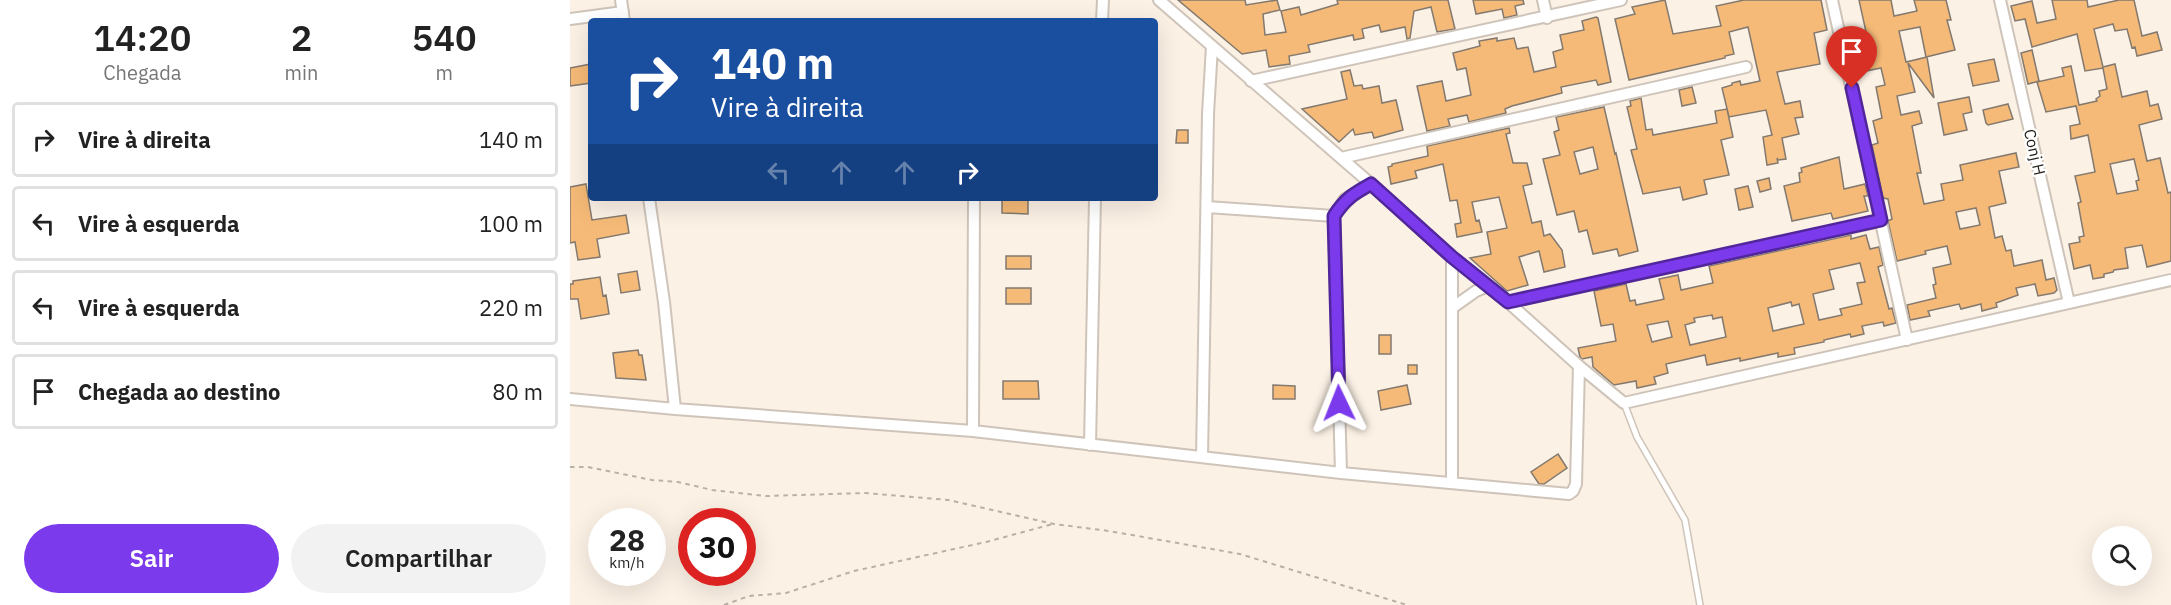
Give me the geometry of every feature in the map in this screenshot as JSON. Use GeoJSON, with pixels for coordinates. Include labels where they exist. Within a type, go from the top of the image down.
{"type":"FeatureCollection","features":[{"type":"Feature","properties":{"kind":"street"},"geometry":{"type":"LineString","coordinates":[[597,18],[624,17],[621,0]]}},
{"type":"Feature","properties":{"kind":"street"},"geometry":{"type":"LineString","coordinates":[[1102,0],[1102,18]]}},
{"type":"Feature","properties":{"kind":"street"},"geometry":{"type":"LineString","coordinates":[[1159,0],[1452,257],[1508,302],[1624,403],[2171,280]]}},
{"type":"Feature","properties":{"kind":"street"},"geometry":{"type":"LineString","coordinates":[[1543,0],[1547,18]]}},
{"type":"Feature","properties":{"kind":"street"},"geometry":{"type":"LineString","coordinates":[[1251,81],[1621,0]]}},
{"type":"Feature","properties":{"kind":"street"},"geometry":{"type":"LineString","coordinates":[[1833,0],[1907,339]]}},
{"type":"Feature","properties":{"kind":"street","name":"Conj H"},"geometry":{"type":"LineString","coordinates":[[2000,0],[2070,303]]}},
{"type":"Feature","properties":{"kind":"street"},"geometry":{"type":"LineString","coordinates":[[570,19],[588,18]]}},
{"type":"Feature","properties":{"kind":"street"},"geometry":{"type":"LineString","coordinates":[[1202,458],[1212,46]]}},
{"type":"Feature","properties":{"kind":"street"},"geometry":{"type":"LineString","coordinates":[[1341,158],[1746,67]]}},
{"type":"Feature","properties":{"kind":"street"},"geometry":{"type":"LineString","coordinates":[[1341,473],[1334,216],[1345,200],[1371,184]]}},
{"type":"Feature","properties":{"kind":"street"},"geometry":{"type":"LineString","coordinates":[[649,201],[664,302],[675,410]]}},
{"type":"Feature","properties":{"kind":"street"},"geometry":{"type":"LineString","coordinates":[[973,431],[974,201]]}},
{"type":"Feature","properties":{"kind":"street"},"geometry":{"type":"LineString","coordinates":[[1090,445],[1095,201]]}},
{"type":"Feature","properties":{"kind":"street"},"geometry":{"type":"LineString","coordinates":[[1207,207],[1334,216]]}},
{"type":"Feature","properties":{"kind":"street"},"geometry":{"type":"LineString","coordinates":[[1508,302],[1881,220]]}},
{"type":"Feature","properties":{"kind":"street"},"geometry":{"type":"LineString","coordinates":[[1452,257],[1452,483]]}},
{"type":"Feature","properties":{"kind":"street"},"geometry":{"type":"LineString","coordinates":[[1452,308],[1476,291],[1488,286]]}},
{"type":"Feature","properties":{"kind":"street"},"geometry":{"type":"LineString","coordinates":[[570,399],[675,410],[973,431],[1341,473],[1569,494],[1576,484],[1579,366]]}},
{"type":"Feature","properties":{"kind":"lane"},"geometry":{"type":"LineString","coordinates":[[1624,403],[1637,437],[1685,520],[1700,605]]}},
{"type":"Feature","properties":{"kind":"path"},"geometry":{"type":"LineString","coordinates":[[570,467],[588,467],[712,490],[766,496],[865,493],[948,500],[1054,524],[1109,531],[1240,554],[1407,605]]}},
{"type":"Feature","properties":{"kind":"path"},"geometry":{"type":"LineString","coordinates":[[724,605],[749,596],[786,593],[854,570],[986,542],[1054,524]]}},
{"type":"Feature","properties":{"kind":"building"},"geometry":{"type":"Polygon","coordinates":[[[1178,0],[1245,0],[1246,5],[1277,0],[1280,10],[1263,14],[1265,35],[1286,32],[1281,11],[1299,7],[1301,15],[1338,4],[1337,0],[1448,0],[1455,29],[1437,32],[1431,7],[1414,11],[1410,38],[1407,39],[1405,27],[1381,32],[1379,25],[1362,29],[1364,38],[1354,40],[1353,35],[1308,45],[1310,52],[1289,56],[1290,64],[1269,67],[1266,50],[1242,54],[1178,0]]]}},
{"type":"Feature","properties":{"kind":"building"},"geometry":{"type":"Polygon","coordinates":[[[1473,0],[1523,0],[1524,4],[1515,6],[1517,15],[1504,18],[1502,9],[1476,14],[1473,0]]]}},
{"type":"Feature","properties":{"kind":"building"},"geometry":{"type":"Polygon","coordinates":[[[1665,0],[1673,34],[1721,26],[1716,6],[1744,0],[1821,0],[1827,30],[1814,33],[1820,64],[1777,72],[1785,104],[1800,101],[1803,117],[1795,118],[1799,134],[1782,138],[1786,159],[1778,160],[1777,158],[1778,163],[1767,165],[1763,137],[1772,135],[1766,110],[1729,117],[1722,88],[1740,81],[1741,85],[1760,81],[1748,27],[1729,32],[1734,54],[1629,80],[1615,19],[1635,14],[1632,7],[1665,0]]]}},
{"type":"Feature","properties":{"kind":"building"},"geometry":{"type":"Polygon","coordinates":[[[1859,0],[1891,0],[1894,16],[1917,11],[1914,0],[1946,0],[1951,20],[1947,20],[1955,50],[1926,57],[1920,27],[1899,31],[1906,62],[1927,57],[1934,98],[1908,63],[1915,92],[1897,96],[1901,115],[1919,111],[1922,123],[1912,126],[1921,173],[1917,173],[1924,204],[1944,200],[1941,184],[1963,180],[1960,165],[2016,153],[2019,167],[1999,171],[2006,203],[1989,207],[1995,238],[2002,236],[2006,251],[2011,250],[2014,266],[2042,260],[2046,280],[2054,278],[2057,290],[2054,293],[2038,296],[2035,284],[2016,288],[2018,295],[1996,303],[1997,307],[1982,311],[1981,304],[1961,309],[1959,304],[1928,311],[1930,316],[1910,320],[1907,305],[1936,298],[1933,268],[1951,264],[1947,246],[1897,261],[1888,221],[1892,219],[1888,199],[1883,198],[1872,145],[1878,143],[1873,121],[1882,118],[1876,87],[1885,85],[1881,68],[1856,73],[1850,47],[1868,41],[1859,0]],[[1976,208],[1956,212],[1960,229],[1980,225],[1976,208]]]}},
{"type":"Feature","properties":{"kind":"building"},"geometry":{"type":"Polygon","coordinates":[[[2052,0],[2087,0],[2088,7],[2119,0],[2134,0],[2142,36],[2157,32],[2162,50],[2137,56],[2135,47],[2132,48],[2127,29],[2115,31],[2113,24],[2094,29],[2103,67],[2115,64],[2122,97],[2147,91],[2150,106],[2158,104],[2162,119],[2139,125],[2147,161],[2160,158],[2168,193],[2171,192],[2171,261],[2147,267],[2142,245],[2125,248],[2128,268],[2114,270],[2104,274],[2104,277],[2093,279],[2090,265],[2074,269],[2069,244],[2080,242],[2079,237],[2084,236],[2078,203],[2081,202],[2075,176],[2095,172],[2088,135],[2071,139],[2070,126],[2080,124],[2076,106],[2046,112],[2037,82],[2064,76],[2062,68],[2071,66],[2079,105],[2097,101],[2096,99],[2100,96],[2099,91],[2107,89],[2103,68],[2085,71],[2077,34],[2032,47],[2025,19],[2015,21],[2011,6],[2032,1],[2037,23],[2056,19],[2052,0]],[[2134,159],[2110,164],[2117,194],[2138,190],[2136,181],[2139,180],[2134,159]]]}},
{"type":"Feature","properties":{"kind":"building"},"geometry":{"type":"Polygon","coordinates":[[[1596,17],[1611,82],[1598,85],[1596,80],[1561,87],[1562,93],[1512,106],[1505,109],[1506,113],[1469,122],[1467,115],[1448,119],[1450,126],[1427,131],[1417,86],[1442,81],[1446,101],[1471,95],[1466,68],[1457,70],[1453,53],[1480,46],[1479,41],[1514,38],[1517,49],[1528,47],[1534,72],[1556,67],[1553,52],[1563,49],[1560,35],[1584,30],[1582,21],[1596,17]]]}},
{"type":"Feature","properties":{"kind":"building"},"geometry":{"type":"Polygon","coordinates":[[[2032,50],[2039,81],[2028,84],[2021,53],[2032,50]]]}},
{"type":"Feature","properties":{"kind":"building"},"geometry":{"type":"Polygon","coordinates":[[[1994,59],[1999,81],[1973,86],[1968,64],[1994,59]]]}},
{"type":"Feature","properties":{"kind":"building"},"geometry":{"type":"Polygon","coordinates":[[[588,65],[588,83],[570,86],[570,68],[588,65]]]}},
{"type":"Feature","properties":{"kind":"building"},"geometry":{"type":"Polygon","coordinates":[[[1350,70],[1354,86],[1362,85],[1363,89],[1379,86],[1382,103],[1396,100],[1403,130],[1374,138],[1372,132],[1355,135],[1353,129],[1339,142],[1302,109],[1347,99],[1341,72],[1350,70]]]}},
{"type":"Feature","properties":{"kind":"building"},"geometry":{"type":"Polygon","coordinates":[[[1692,87],[1696,103],[1682,106],[1679,90],[1692,87]]]}},
{"type":"Feature","properties":{"kind":"building"},"geometry":{"type":"Polygon","coordinates":[[[1969,97],[1972,112],[1963,114],[1967,130],[1944,135],[1938,103],[1969,97]]]}},
{"type":"Feature","properties":{"kind":"building"},"geometry":{"type":"Polygon","coordinates":[[[1641,98],[1646,130],[1652,129],[1653,135],[1717,123],[1715,111],[1727,109],[1733,137],[1721,140],[1729,175],[1704,180],[1707,194],[1683,200],[1680,187],[1643,194],[1631,150],[1637,149],[1627,107],[1631,106],[1630,101],[1641,98]]]}},
{"type":"Feature","properties":{"kind":"building"},"geometry":{"type":"Polygon","coordinates":[[[2008,104],[2013,119],[1988,125],[1986,123],[1983,110],[2008,104]]]}},
{"type":"Feature","properties":{"kind":"building"},"geometry":{"type":"Polygon","coordinates":[[[1604,107],[1638,251],[1619,256],[1617,249],[1593,254],[1587,230],[1579,232],[1574,211],[1557,215],[1543,159],[1560,155],[1554,132],[1559,130],[1556,117],[1604,107]],[[1593,147],[1574,152],[1580,174],[1598,169],[1593,147]]]}},
{"type":"Feature","properties":{"kind":"building"},"geometry":{"type":"Polygon","coordinates":[[[1509,128],[1510,133],[1506,134],[1513,163],[1527,163],[1532,184],[1523,186],[1532,223],[1541,221],[1544,236],[1550,234],[1562,250],[1565,267],[1544,272],[1539,251],[1519,257],[1528,285],[1507,291],[1470,258],[1491,254],[1487,232],[1507,228],[1499,197],[1472,202],[1476,221],[1479,220],[1482,232],[1457,237],[1455,224],[1461,223],[1457,200],[1450,201],[1443,164],[1415,171],[1417,178],[1391,184],[1388,167],[1392,164],[1428,156],[1427,146],[1509,128]]]}},
{"type":"Feature","properties":{"kind":"building"},"geometry":{"type":"Polygon","coordinates":[[[1177,130],[1188,130],[1188,143],[1176,143],[1177,130]]]}},
{"type":"Feature","properties":{"kind":"building"},"geometry":{"type":"Polygon","coordinates":[[[1839,157],[1844,189],[1865,184],[1868,196],[1864,196],[1868,211],[1833,219],[1831,213],[1792,221],[1784,186],[1800,182],[1801,168],[1839,157]]]}},
{"type":"Feature","properties":{"kind":"building"},"geometry":{"type":"Polygon","coordinates":[[[1769,178],[1771,189],[1760,192],[1757,181],[1769,178]]]}},
{"type":"Feature","properties":{"kind":"building"},"geometry":{"type":"Polygon","coordinates":[[[586,184],[592,220],[626,215],[629,233],[597,239],[600,257],[578,260],[575,242],[570,243],[570,187],[586,184]]]}},
{"type":"Feature","properties":{"kind":"building"},"geometry":{"type":"Polygon","coordinates":[[[1748,186],[1753,207],[1739,210],[1735,189],[1748,186]]]}},
{"type":"Feature","properties":{"kind":"building"},"geometry":{"type":"Polygon","coordinates":[[[1002,201],[1028,201],[1028,214],[1002,213],[1002,201]]]}},
{"type":"Feature","properties":{"kind":"building"},"geometry":{"type":"Polygon","coordinates":[[[1851,235],[1851,239],[1866,235],[1870,249],[1879,247],[1883,265],[1878,267],[1889,309],[1892,308],[1896,323],[1884,326],[1883,322],[1862,326],[1864,334],[1851,337],[1850,334],[1794,348],[1795,354],[1778,357],[1778,353],[1707,365],[1705,355],[1666,364],[1668,373],[1654,377],[1656,384],[1637,388],[1636,381],[1614,385],[1593,367],[1592,357],[1582,359],[1580,357],[1578,348],[1616,341],[1613,324],[1601,326],[1594,291],[1626,284],[1630,301],[1635,300],[1636,305],[1660,300],[1664,299],[1659,279],[1678,275],[1681,290],[1713,283],[1709,266],[1851,235]],[[1860,263],[1829,270],[1834,289],[1813,294],[1819,320],[1842,315],[1840,309],[1862,304],[1857,283],[1865,282],[1860,263]],[[1791,302],[1768,308],[1773,331],[1804,324],[1799,304],[1792,306],[1791,302]],[[1712,315],[1694,318],[1695,322],[1685,325],[1690,345],[1726,337],[1722,317],[1713,319],[1712,315]],[[1668,321],[1647,325],[1652,342],[1672,337],[1668,321]]]}},
{"type":"Feature","properties":{"kind":"building"},"geometry":{"type":"Polygon","coordinates":[[[1006,256],[1031,256],[1031,269],[1006,269],[1006,256]]]}},
{"type":"Feature","properties":{"kind":"building"},"geometry":{"type":"Polygon","coordinates":[[[637,271],[640,290],[621,293],[618,274],[637,271]]]}},
{"type":"Feature","properties":{"kind":"building"},"geometry":{"type":"Polygon","coordinates":[[[600,277],[609,314],[581,319],[578,299],[570,299],[570,284],[573,284],[573,281],[600,277]]]}},
{"type":"Feature","properties":{"kind":"building"},"geometry":{"type":"Polygon","coordinates":[[[1006,288],[1031,288],[1031,304],[1006,304],[1006,288]]]}},
{"type":"Feature","properties":{"kind":"building"},"geometry":{"type":"Polygon","coordinates":[[[1379,335],[1391,335],[1391,354],[1379,354],[1379,335]]]}},
{"type":"Feature","properties":{"kind":"building"},"geometry":{"type":"Polygon","coordinates":[[[638,350],[639,355],[642,355],[646,380],[616,378],[613,353],[638,350]]]}},
{"type":"Feature","properties":{"kind":"building"},"geometry":{"type":"Polygon","coordinates":[[[1408,365],[1417,365],[1417,374],[1408,374],[1408,365]]]}},
{"type":"Feature","properties":{"kind":"building"},"geometry":{"type":"Polygon","coordinates":[[[1003,381],[1038,381],[1039,399],[1003,399],[1003,381]]]}},
{"type":"Feature","properties":{"kind":"building"},"geometry":{"type":"Polygon","coordinates":[[[1273,385],[1295,386],[1295,399],[1273,399],[1273,385]]]}},
{"type":"Feature","properties":{"kind":"building"},"geometry":{"type":"Polygon","coordinates":[[[1407,385],[1411,404],[1381,410],[1378,391],[1407,385]]]}},
{"type":"Feature","properties":{"kind":"building"},"geometry":{"type":"Polygon","coordinates":[[[1558,454],[1567,468],[1544,484],[1539,484],[1531,472],[1558,454]]]}},
{"type":"Feature","properties":{"kind":"route"},"geometry":{"type":"LineString","coordinates":[[1339,403],[1334,216],[1345,200],[1356,192],[1371,184],[1452,257],[1508,302],[1881,220],[1852,88]]}}]}
